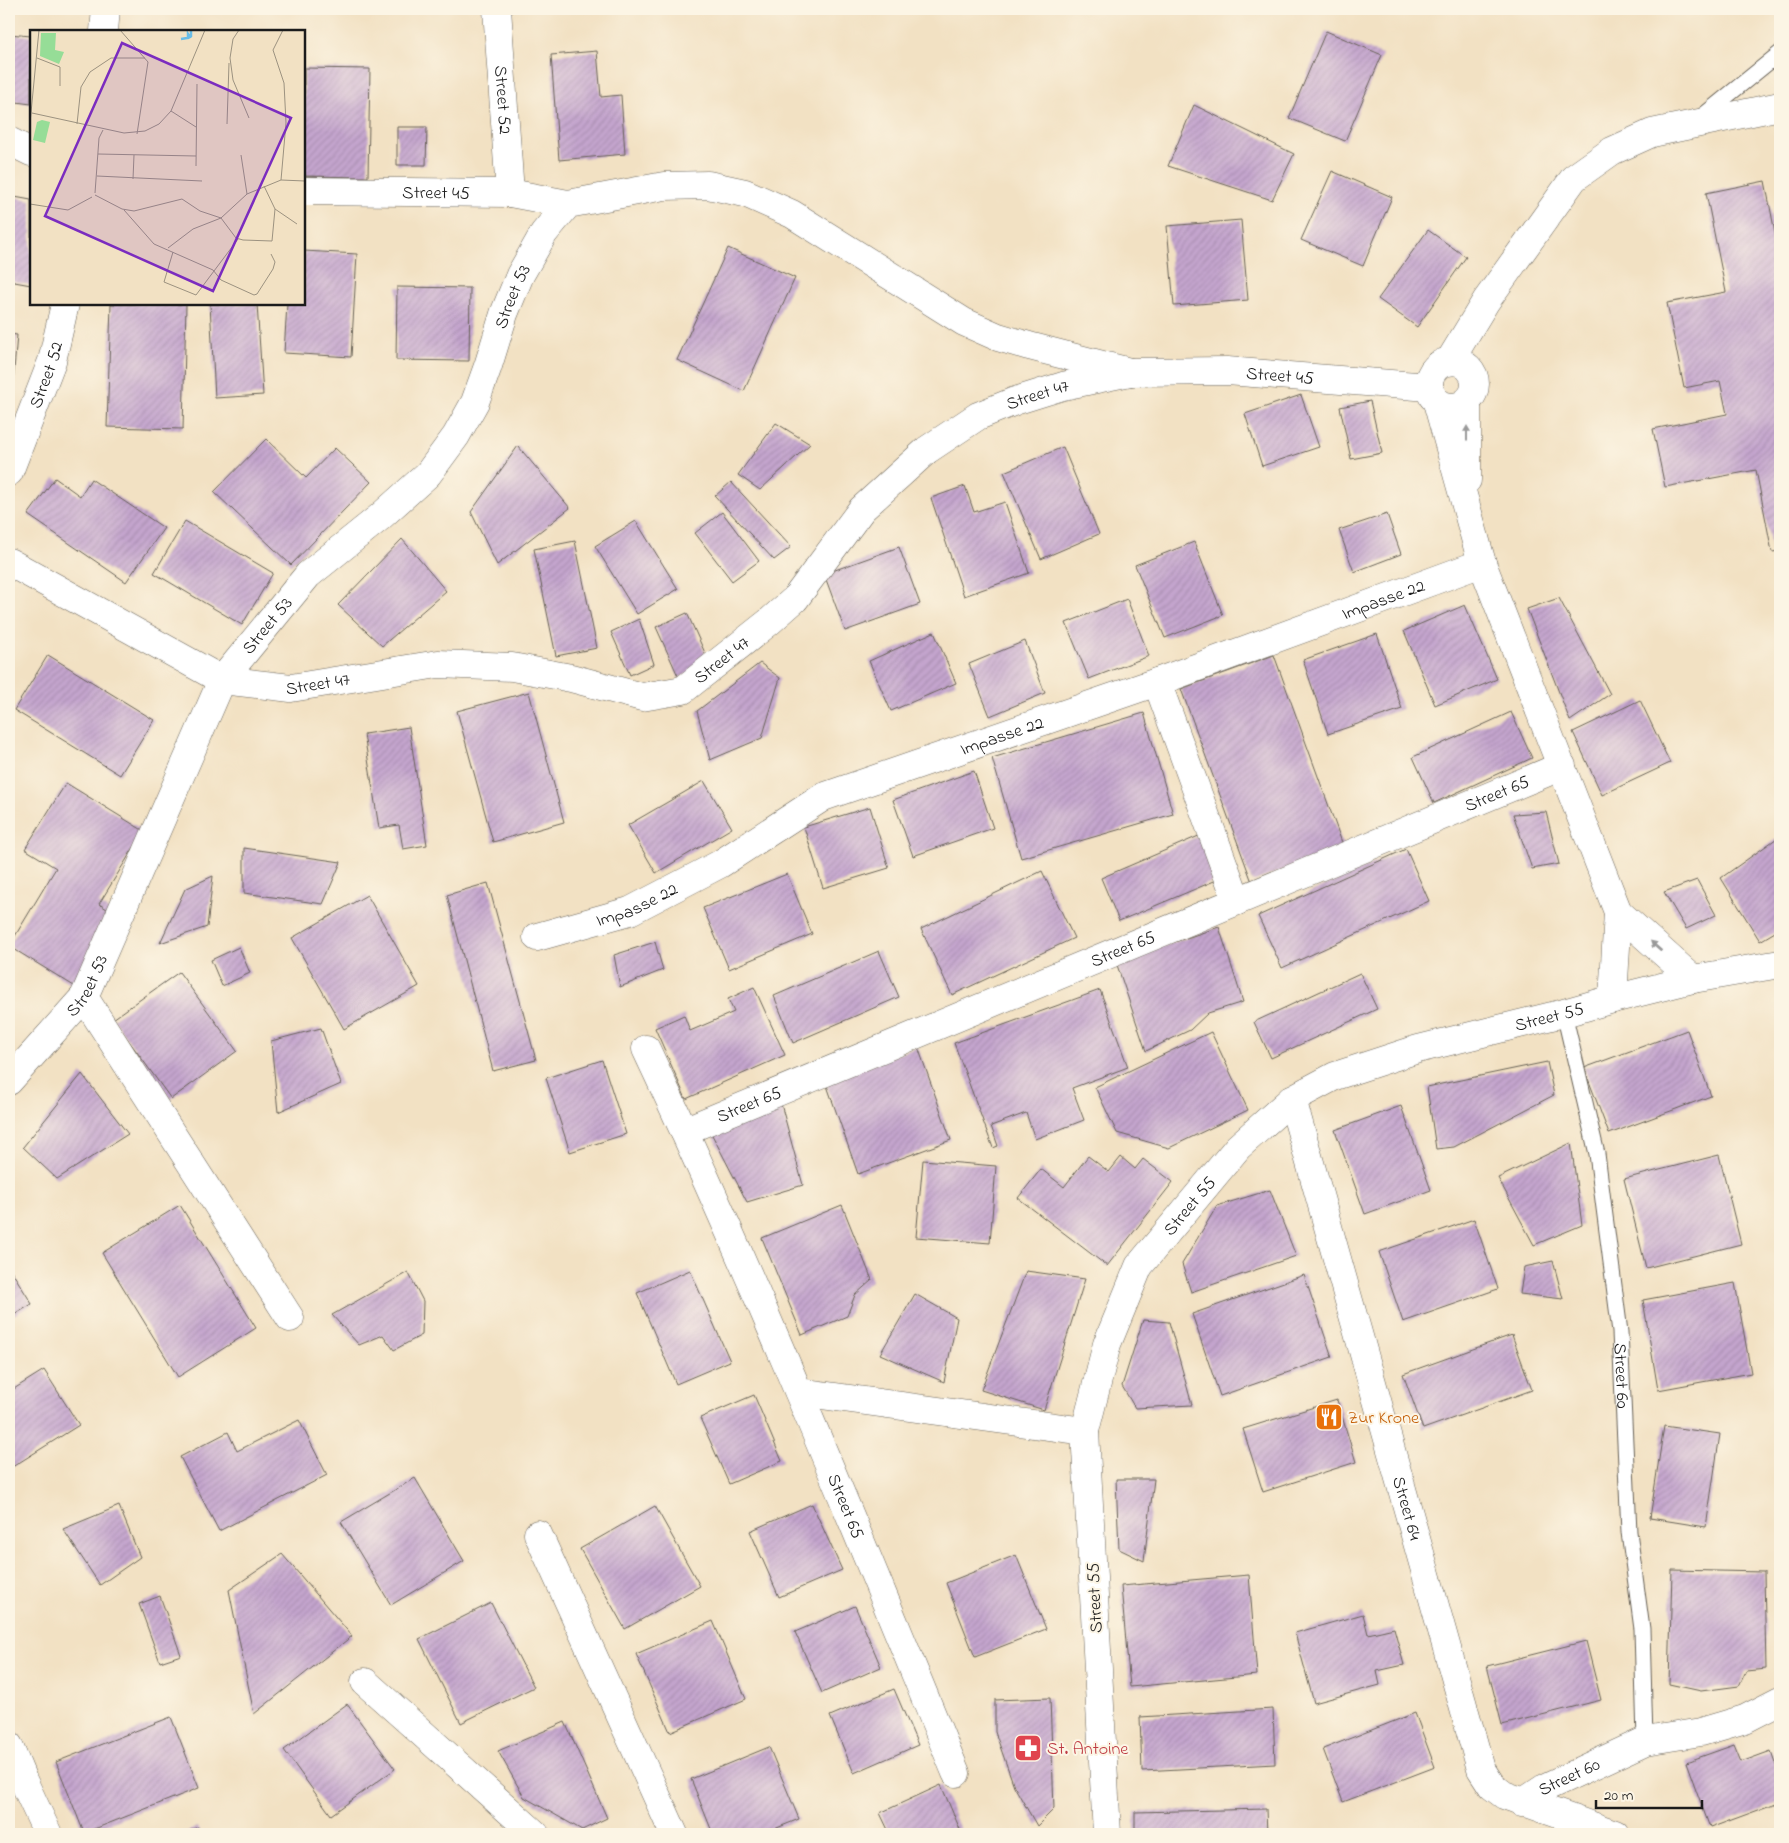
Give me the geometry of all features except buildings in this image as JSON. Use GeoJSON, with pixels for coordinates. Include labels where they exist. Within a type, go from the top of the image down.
{"type":"FeatureCollection","features":[{"type":"Feature","properties":{"kind":"street"},"geometry":{"type":"LineString","coordinates":[[104,30],[106,9]]}},
{"type":"Feature","properties":{"kind":"street","name":"Street 52"},"geometry":{"type":"LineString","coordinates":[[497,9],[510,192]]}},
{"type":"Feature","properties":{"kind":"street"},"geometry":{"type":"LineString","coordinates":[[1460,367],[1486,301],[1574,178],[1612,150],[1652,134],[1780,106]]}},
{"type":"Feature","properties":{"kind":"street"},"geometry":{"type":"LineString","coordinates":[[9,141],[30,152]]}},
{"type":"Feature","properties":{"kind":"street"},"geometry":{"type":"LineString","coordinates":[[568,204],[664,186],[708,185],[745,193],[800,218],[964,322],[998,337],[1130,372]]}},
{"type":"Feature","properties":{"kind":"street","name":"Street 45"},"geometry":{"type":"LineString","coordinates":[[305,191],[510,192],[568,204]]}},
{"type":"Feature","properties":{"kind":"street","name":"Street 53"},"geometry":{"type":"LineString","coordinates":[[9,1081],[84,997],[222,680],[308,575],[380,517],[428,474],[456,436],[475,402],[504,314],[520,275],[544,233],[568,204]]}},
{"type":"Feature","properties":{"kind":"street","name":"Street 52"},"geometry":{"type":"LineString","coordinates":[[9,472],[52,361],[65,305]]}},
{"type":"Feature","properties":{"kind":"street"},"geometry":{"type":"LineString","coordinates":[[1433,395],[1445,406],[1461,406],[1472,395],[1475,379],[1460,367],[1435,369],[1431,376],[1433,395],[1482,563],[1618,912],[1613,999]]}},
{"type":"Feature","properties":{"kind":"street","name":"Street 45"},"geometry":{"type":"LineString","coordinates":[[1130,372],[1227,371],[1433,395]]}},
{"type":"Feature","properties":{"kind":"street","name":"Street 47"},"geometry":{"type":"LineString","coordinates":[[222,680],[290,688],[438,664],[512,667],[570,678],[642,698],[683,690],[769,622],[795,598],[862,509],[926,450],[978,416],[1015,401],[1063,386],[1130,372]]}},
{"type":"Feature","properties":{"kind":"street"},"geometry":{"type":"LineString","coordinates":[[1468,401],[1468,516]]}},
{"type":"Feature","properties":{"kind":"street"},"geometry":{"type":"LineString","coordinates":[[9,562],[222,680]]}},
{"type":"Feature","properties":{"kind":"street","name":"Impasse 22"},"geometry":{"type":"LineString","coordinates":[[537,937],[630,911],[720,864],[823,797],[1157,682],[1482,563]]}},
{"type":"Feature","properties":{"kind":"street"},"geometry":{"type":"LineString","coordinates":[[1157,682],[1237,900]]}},
{"type":"Feature","properties":{"kind":"street","name":"Street 65"},"geometry":{"type":"LineString","coordinates":[[684,1131],[1562,766]]}},
{"type":"Feature","properties":{"kind":"street"},"geometry":{"type":"LineString","coordinates":[[1618,912],[1693,979]]}},
{"type":"Feature","properties":{"kind":"street","name":"Street 55"},"geometry":{"type":"LineString","coordinates":[[1107,1834],[1085,1431],[1107,1344],[1139,1266],[1238,1147],[1292,1099],[1335,1076],[1418,1049],[1613,999],[1693,979],[1780,964]]}},
{"type":"Feature","properties":{"kind":"street"},"geometry":{"type":"LineString","coordinates":[[84,997],[290,1318]]}},
{"type":"Feature","properties":{"kind":"street","name":"Street 65"},"geometry":{"type":"LineString","coordinates":[[646,1049],[799,1392],[956,1773]]}},
{"type":"Feature","properties":{"kind":"street","name":"Street 64"},"geometry":{"type":"LineString","coordinates":[[1292,1099],[1481,1770],[1492,1786],[1504,1795],[1522,1803],[1570,1817],[1615,1834]]}},
{"type":"Feature","properties":{"kind":"street"},"geometry":{"type":"LineString","coordinates":[[799,1392],[1085,1431]]}},
{"type":"Feature","properties":{"kind":"street"},"geometry":{"type":"LineString","coordinates":[[538,1534],[674,1834]]}},
{"type":"Feature","properties":{"kind":"street"},"geometry":{"type":"LineString","coordinates":[[365,1682],[535,1834]]}},
{"type":"Feature","properties":{"kind":"street","name":"Street 60"},"geometry":{"type":"LineString","coordinates":[[1522,1803],[1546,1787],[1645,1741],[1701,1732],[1736,1722],[1780,1701]]}},
{"type":"Feature","properties":{"kind":"street"},"geometry":{"type":"LineString","coordinates":[[9,1746],[48,1834]]}},
{"type":"Feature","properties":{"kind":"lane"},"geometry":{"type":"LineString","coordinates":[[1690,125],[1780,53]]}},
{"type":"Feature","properties":{"kind":"lane","name":"Street 60"},"geometry":{"type":"LineString","coordinates":[[1564,1012],[1597,1154],[1620,1332],[1629,1532],[1642,1629],[1645,1741]]}},
{"type":"Feature","properties":{"kind":"place","name":"Zur Krone"},"geometry":{"type":"Point","coordinates":[1329,1417]}},
{"type":"Feature","properties":{"kind":"place","name":"St. Antoine"},"geometry":{"type":"Point","coordinates":[1028,1748]}}]}
